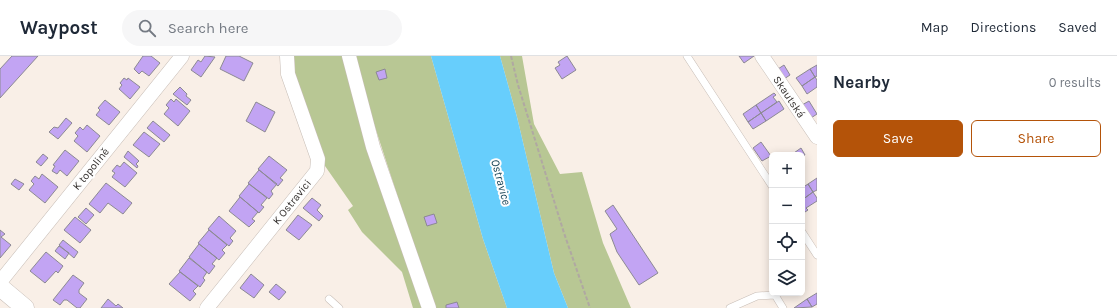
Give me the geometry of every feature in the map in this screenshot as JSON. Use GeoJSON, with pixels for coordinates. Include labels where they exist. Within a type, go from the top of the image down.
{"type":"FeatureCollection","features":[{"type":"Feature","properties":{"kind":"street","name":"K topolině"},"geometry":{"type":"LineString","coordinates":[[0,282],[182,56]]}},
{"type":"Feature","properties":{"kind":"street","name":"K Ostravici"},"geometry":{"type":"LineString","coordinates":[[207,308],[317,171],[318,159],[288,74],[287,56]]}},
{"type":"Feature","properties":{"kind":"street"},"geometry":{"type":"LineString","coordinates":[[349,56],[373,147],[429,308]]}},
{"type":"Feature","properties":{"kind":"street","name":"Skautská"},"geometry":{"type":"LineString","coordinates":[[762,56],[817,137]]}},
{"type":"Feature","properties":{"kind":"street"},"geometry":{"type":"LineString","coordinates":[[0,287],[25,308]]}},
{"type":"Feature","properties":{"kind":"lane"},"geometry":{"type":"LineString","coordinates":[[687,56],[769,181]]}},
{"type":"Feature","properties":{"kind":"lane"},"geometry":{"type":"LineString","coordinates":[[805,237],[817,255]]}},
{"type":"Feature","properties":{"kind":"lane"},"geometry":{"type":"LineString","coordinates":[[730,308],[757,296],[775,296],[783,308]]}},
{"type":"Feature","properties":{"kind":"lane"},"geometry":{"type":"LineString","coordinates":[[329,299],[339,308]]}},
{"type":"Feature","properties":{"kind":"path"},"geometry":{"type":"LineString","coordinates":[[511,56],[518,85],[564,233],[590,308]]}},
{"type":"Feature","properties":{"kind":"green space"},"geometry":{"type":"Polygon","coordinates":[[[292,56],[346,56],[425,308],[413,308],[402,272],[362,232],[348,210],[353,206],[325,166],[293,70],[292,56]]]}},
{"type":"Feature","properties":{"kind":"green space"},"geometry":{"type":"Polygon","coordinates":[[[355,56],[431,56],[483,239],[507,308],[434,308],[360,81],[355,56]]]}},
{"type":"Feature","properties":{"kind":"green space"},"geometry":{"type":"Polygon","coordinates":[[[500,56],[522,56],[534,124],[560,174],[582,172],[603,243],[631,308],[568,308],[554,273],[517,117],[500,56]]]}},
{"type":"Feature","properties":{"kind":"water","name":"Ostravice"},"geometry":{"type":"Polygon","coordinates":[[[431,56],[500,56],[517,117],[554,273],[568,308],[507,308],[483,239],[431,56]]]}},
{"type":"Feature","properties":{"kind":"building"},"geometry":{"type":"Polygon","coordinates":[[[12,56],[38,56],[0,98],[0,69],[12,56]]]}},
{"type":"Feature","properties":{"kind":"building"},"geometry":{"type":"Polygon","coordinates":[[[143,56],[151,56],[160,63],[149,76],[142,71],[139,74],[134,69],[143,56]]]}},
{"type":"Feature","properties":{"kind":"building"},"geometry":{"type":"Polygon","coordinates":[[[205,56],[215,57],[201,77],[191,70],[198,60],[201,62],[205,56]]]}},
{"type":"Feature","properties":{"kind":"building"},"geometry":{"type":"Polygon","coordinates":[[[226,56],[239,56],[253,63],[244,81],[220,69],[226,56]]]}},
{"type":"Feature","properties":{"kind":"building"},"geometry":{"type":"Polygon","coordinates":[[[567,56],[576,70],[562,79],[555,68],[560,65],[558,62],[567,56]]]}},
{"type":"Feature","properties":{"kind":"building"},"geometry":{"type":"Polygon","coordinates":[[[739,56],[754,56],[744,63],[739,56]]]}},
{"type":"Feature","properties":{"kind":"building"},"geometry":{"type":"Polygon","coordinates":[[[784,65],[790,75],[784,79],[778,69],[784,65]]]}},
{"type":"Feature","properties":{"kind":"building"},"geometry":{"type":"Polygon","coordinates":[[[817,65],[817,76],[815,77],[810,69],[817,65]]]}},
{"type":"Feature","properties":{"kind":"building"},"geometry":{"type":"Polygon","coordinates":[[[385,69],[387,78],[379,80],[376,72],[385,69]]]}},
{"type":"Feature","properties":{"kind":"building"},"geometry":{"type":"Polygon","coordinates":[[[810,69],[815,77],[802,86],[796,78],[810,69]]]}},
{"type":"Feature","properties":{"kind":"building"},"geometry":{"type":"Polygon","coordinates":[[[815,77],[817,80],[817,87],[807,94],[802,86],[815,77]]]}},
{"type":"Feature","properties":{"kind":"building"},"geometry":{"type":"Polygon","coordinates":[[[124,78],[127,80],[128,78],[140,87],[130,99],[119,89],[122,85],[120,83],[124,78]]]}},
{"type":"Feature","properties":{"kind":"building"},"geometry":{"type":"Polygon","coordinates":[[[180,87],[187,94],[186,96],[191,100],[187,105],[173,94],[180,87]]]}},
{"type":"Feature","properties":{"kind":"building"},"geometry":{"type":"Polygon","coordinates":[[[774,93],[776,95],[773,97],[777,102],[761,113],[756,105],[774,93]]]}},
{"type":"Feature","properties":{"kind":"building"},"geometry":{"type":"Polygon","coordinates":[[[171,99],[174,102],[176,99],[190,111],[178,126],[164,114],[169,108],[166,105],[171,99]]]}},
{"type":"Feature","properties":{"kind":"building"},"geometry":{"type":"Polygon","coordinates":[[[105,100],[120,112],[109,125],[96,115],[100,110],[98,108],[105,100]]]}},
{"type":"Feature","properties":{"kind":"building"},"geometry":{"type":"Polygon","coordinates":[[[779,101],[784,109],[766,121],[761,113],[779,101]]]}},
{"type":"Feature","properties":{"kind":"building"},"geometry":{"type":"Polygon","coordinates":[[[809,101],[817,114],[811,118],[802,105],[809,101]]]}},
{"type":"Feature","properties":{"kind":"building"},"geometry":{"type":"Polygon","coordinates":[[[256,102],[275,112],[265,132],[246,121],[256,102]]]}},
{"type":"Feature","properties":{"kind":"building"},"geometry":{"type":"Polygon","coordinates":[[[756,105],[761,113],[748,122],[743,114],[756,105]]]}},
{"type":"Feature","properties":{"kind":"building"},"geometry":{"type":"Polygon","coordinates":[[[761,113],[766,121],[753,129],[748,122],[761,113]]]}},
{"type":"Feature","properties":{"kind":"building"},"geometry":{"type":"Polygon","coordinates":[[[66,118],[72,123],[58,139],[49,132],[54,127],[58,128],[66,118]]]}},
{"type":"Feature","properties":{"kind":"building"},"geometry":{"type":"Polygon","coordinates":[[[153,121],[170,135],[164,142],[147,128],[153,121]]]}},
{"type":"Feature","properties":{"kind":"building"},"geometry":{"type":"Polygon","coordinates":[[[87,125],[100,136],[87,152],[74,141],[78,136],[75,133],[80,127],[83,130],[87,125]]]}},
{"type":"Feature","properties":{"kind":"building"},"geometry":{"type":"Polygon","coordinates":[[[144,132],[160,144],[149,157],[133,145],[144,132]]]}},
{"type":"Feature","properties":{"kind":"building"},"geometry":{"type":"Polygon","coordinates":[[[761,142],[769,153],[769,157],[762,161],[753,148],[761,142]]]}},
{"type":"Feature","properties":{"kind":"building"},"geometry":{"type":"Polygon","coordinates":[[[801,148],[803,152],[795,152],[801,148]]]}},
{"type":"Feature","properties":{"kind":"building"},"geometry":{"type":"Polygon","coordinates":[[[65,150],[79,161],[67,176],[60,170],[57,174],[52,171],[55,166],[53,165],[65,150]]]}},
{"type":"Feature","properties":{"kind":"building"},"geometry":{"type":"Polygon","coordinates":[[[128,151],[139,161],[136,164],[138,166],[137,168],[124,157],[128,151]]]}},
{"type":"Feature","properties":{"kind":"building"},"geometry":{"type":"Polygon","coordinates":[[[43,154],[48,158],[41,166],[36,162],[43,154]]]}},
{"type":"Feature","properties":{"kind":"building"},"geometry":{"type":"Polygon","coordinates":[[[269,156],[287,170],[280,178],[283,180],[278,186],[258,169],[269,156]]]}},
{"type":"Feature","properties":{"kind":"building"},"geometry":{"type":"Polygon","coordinates":[[[124,162],[137,173],[125,187],[112,177],[115,173],[112,171],[117,165],[120,167],[124,162]]]}},
{"type":"Feature","properties":{"kind":"building"},"geometry":{"type":"Polygon","coordinates":[[[259,170],[277,184],[271,191],[273,194],[269,199],[248,183],[259,170]]]}},
{"type":"Feature","properties":{"kind":"building"},"geometry":{"type":"Polygon","coordinates":[[[42,174],[58,187],[45,203],[29,190],[34,184],[31,181],[35,176],[39,179],[42,174]]]}},
{"type":"Feature","properties":{"kind":"building"},"geometry":{"type":"Polygon","coordinates":[[[817,178],[817,190],[813,192],[808,184],[817,178]]]}},
{"type":"Feature","properties":{"kind":"building"},"geometry":{"type":"Polygon","coordinates":[[[15,179],[24,184],[19,190],[11,184],[15,179]]]}},
{"type":"Feature","properties":{"kind":"building"},"geometry":{"type":"Polygon","coordinates":[[[106,183],[132,203],[123,214],[108,203],[100,213],[89,204],[106,183]]]}},
{"type":"Feature","properties":{"kind":"building"},"geometry":{"type":"Polygon","coordinates":[[[249,184],[267,198],[261,205],[264,207],[259,213],[239,196],[249,184]]]}},
{"type":"Feature","properties":{"kind":"building"},"geometry":{"type":"Polygon","coordinates":[[[808,184],[813,192],[805,198],[805,188],[808,184]]]}},
{"type":"Feature","properties":{"kind":"building"},"geometry":{"type":"Polygon","coordinates":[[[813,192],[817,198],[817,201],[806,208],[808,210],[805,212],[805,198],[813,192]]]}},
{"type":"Feature","properties":{"kind":"building"},"geometry":{"type":"Polygon","coordinates":[[[240,197],[258,212],[252,219],[255,221],[249,227],[229,211],[240,197]]]}},
{"type":"Feature","properties":{"kind":"building"},"geometry":{"type":"Polygon","coordinates":[[[312,198],[321,205],[317,210],[323,216],[319,221],[303,208],[312,198]]]}},
{"type":"Feature","properties":{"kind":"building"},"geometry":{"type":"Polygon","coordinates":[[[613,205],[658,273],[639,285],[617,252],[610,234],[617,229],[605,211],[613,205]]]}},
{"type":"Feature","properties":{"kind":"building"},"geometry":{"type":"Polygon","coordinates":[[[86,208],[94,215],[86,224],[78,217],[86,208]]]}},
{"type":"Feature","properties":{"kind":"building"},"geometry":{"type":"Polygon","coordinates":[[[434,214],[437,223],[427,226],[424,217],[434,214]]]}},
{"type":"Feature","properties":{"kind":"building"},"geometry":{"type":"Polygon","coordinates":[[[298,215],[312,225],[299,240],[286,230],[298,215]]]}},
{"type":"Feature","properties":{"kind":"building"},"geometry":{"type":"Polygon","coordinates":[[[219,216],[236,231],[230,238],[233,241],[229,246],[208,229],[219,216]]]}},
{"type":"Feature","properties":{"kind":"building"},"geometry":{"type":"Polygon","coordinates":[[[75,217],[91,230],[80,243],[64,230],[75,217]]]}},
{"type":"Feature","properties":{"kind":"building"},"geometry":{"type":"Polygon","coordinates":[[[0,230],[5,234],[1,237],[11,245],[0,258],[0,230]]]}},
{"type":"Feature","properties":{"kind":"building"},"geometry":{"type":"Polygon","coordinates":[[[209,230],[227,245],[222,250],[225,253],[219,260],[198,243],[209,230]]]}},
{"type":"Feature","properties":{"kind":"building"},"geometry":{"type":"Polygon","coordinates":[[[63,240],[78,252],[74,258],[59,245],[63,240]]]}},
{"type":"Feature","properties":{"kind":"building"},"geometry":{"type":"Polygon","coordinates":[[[199,244],[217,258],[212,264],[215,266],[209,274],[189,257],[199,244]]]}},
{"type":"Feature","properties":{"kind":"building"},"geometry":{"type":"Polygon","coordinates":[[[59,246],[69,253],[65,259],[55,251],[59,246]]]}},
{"type":"Feature","properties":{"kind":"building"},"geometry":{"type":"Polygon","coordinates":[[[46,252],[63,266],[58,273],[56,271],[45,283],[30,271],[46,252]]]}},
{"type":"Feature","properties":{"kind":"building"},"geometry":{"type":"Polygon","coordinates":[[[189,258],[207,272],[203,278],[205,280],[200,287],[179,271],[189,258]]]}},
{"type":"Feature","properties":{"kind":"building"},"geometry":{"type":"Polygon","coordinates":[[[180,272],[198,286],[193,291],[196,294],[190,301],[169,284],[180,272]]]}},
{"type":"Feature","properties":{"kind":"building"},"geometry":{"type":"Polygon","coordinates":[[[251,274],[264,285],[254,298],[240,288],[251,274]]]}},
{"type":"Feature","properties":{"kind":"building"},"geometry":{"type":"Polygon","coordinates":[[[73,275],[84,283],[79,290],[79,293],[87,299],[80,308],[77,308],[67,300],[64,300],[60,305],[53,300],[73,275]]]}},
{"type":"Feature","properties":{"kind":"building"},"geometry":{"type":"Polygon","coordinates":[[[276,284],[286,292],[279,300],[269,292],[276,284]]]}},
{"type":"Feature","properties":{"kind":"building"},"geometry":{"type":"Polygon","coordinates":[[[817,293],[817,304],[812,307],[807,299],[817,293]]]}},
{"type":"Feature","properties":{"kind":"building"},"geometry":{"type":"Polygon","coordinates":[[[108,299],[116,306],[118,304],[123,308],[101,308],[108,299]]]}},
{"type":"Feature","properties":{"kind":"building"},"geometry":{"type":"Polygon","coordinates":[[[807,299],[812,307],[794,308],[807,299]]]}},
{"type":"Feature","properties":{"kind":"building"},"geometry":{"type":"Polygon","coordinates":[[[457,302],[459,308],[446,308],[446,305],[457,302]]]}}]}
